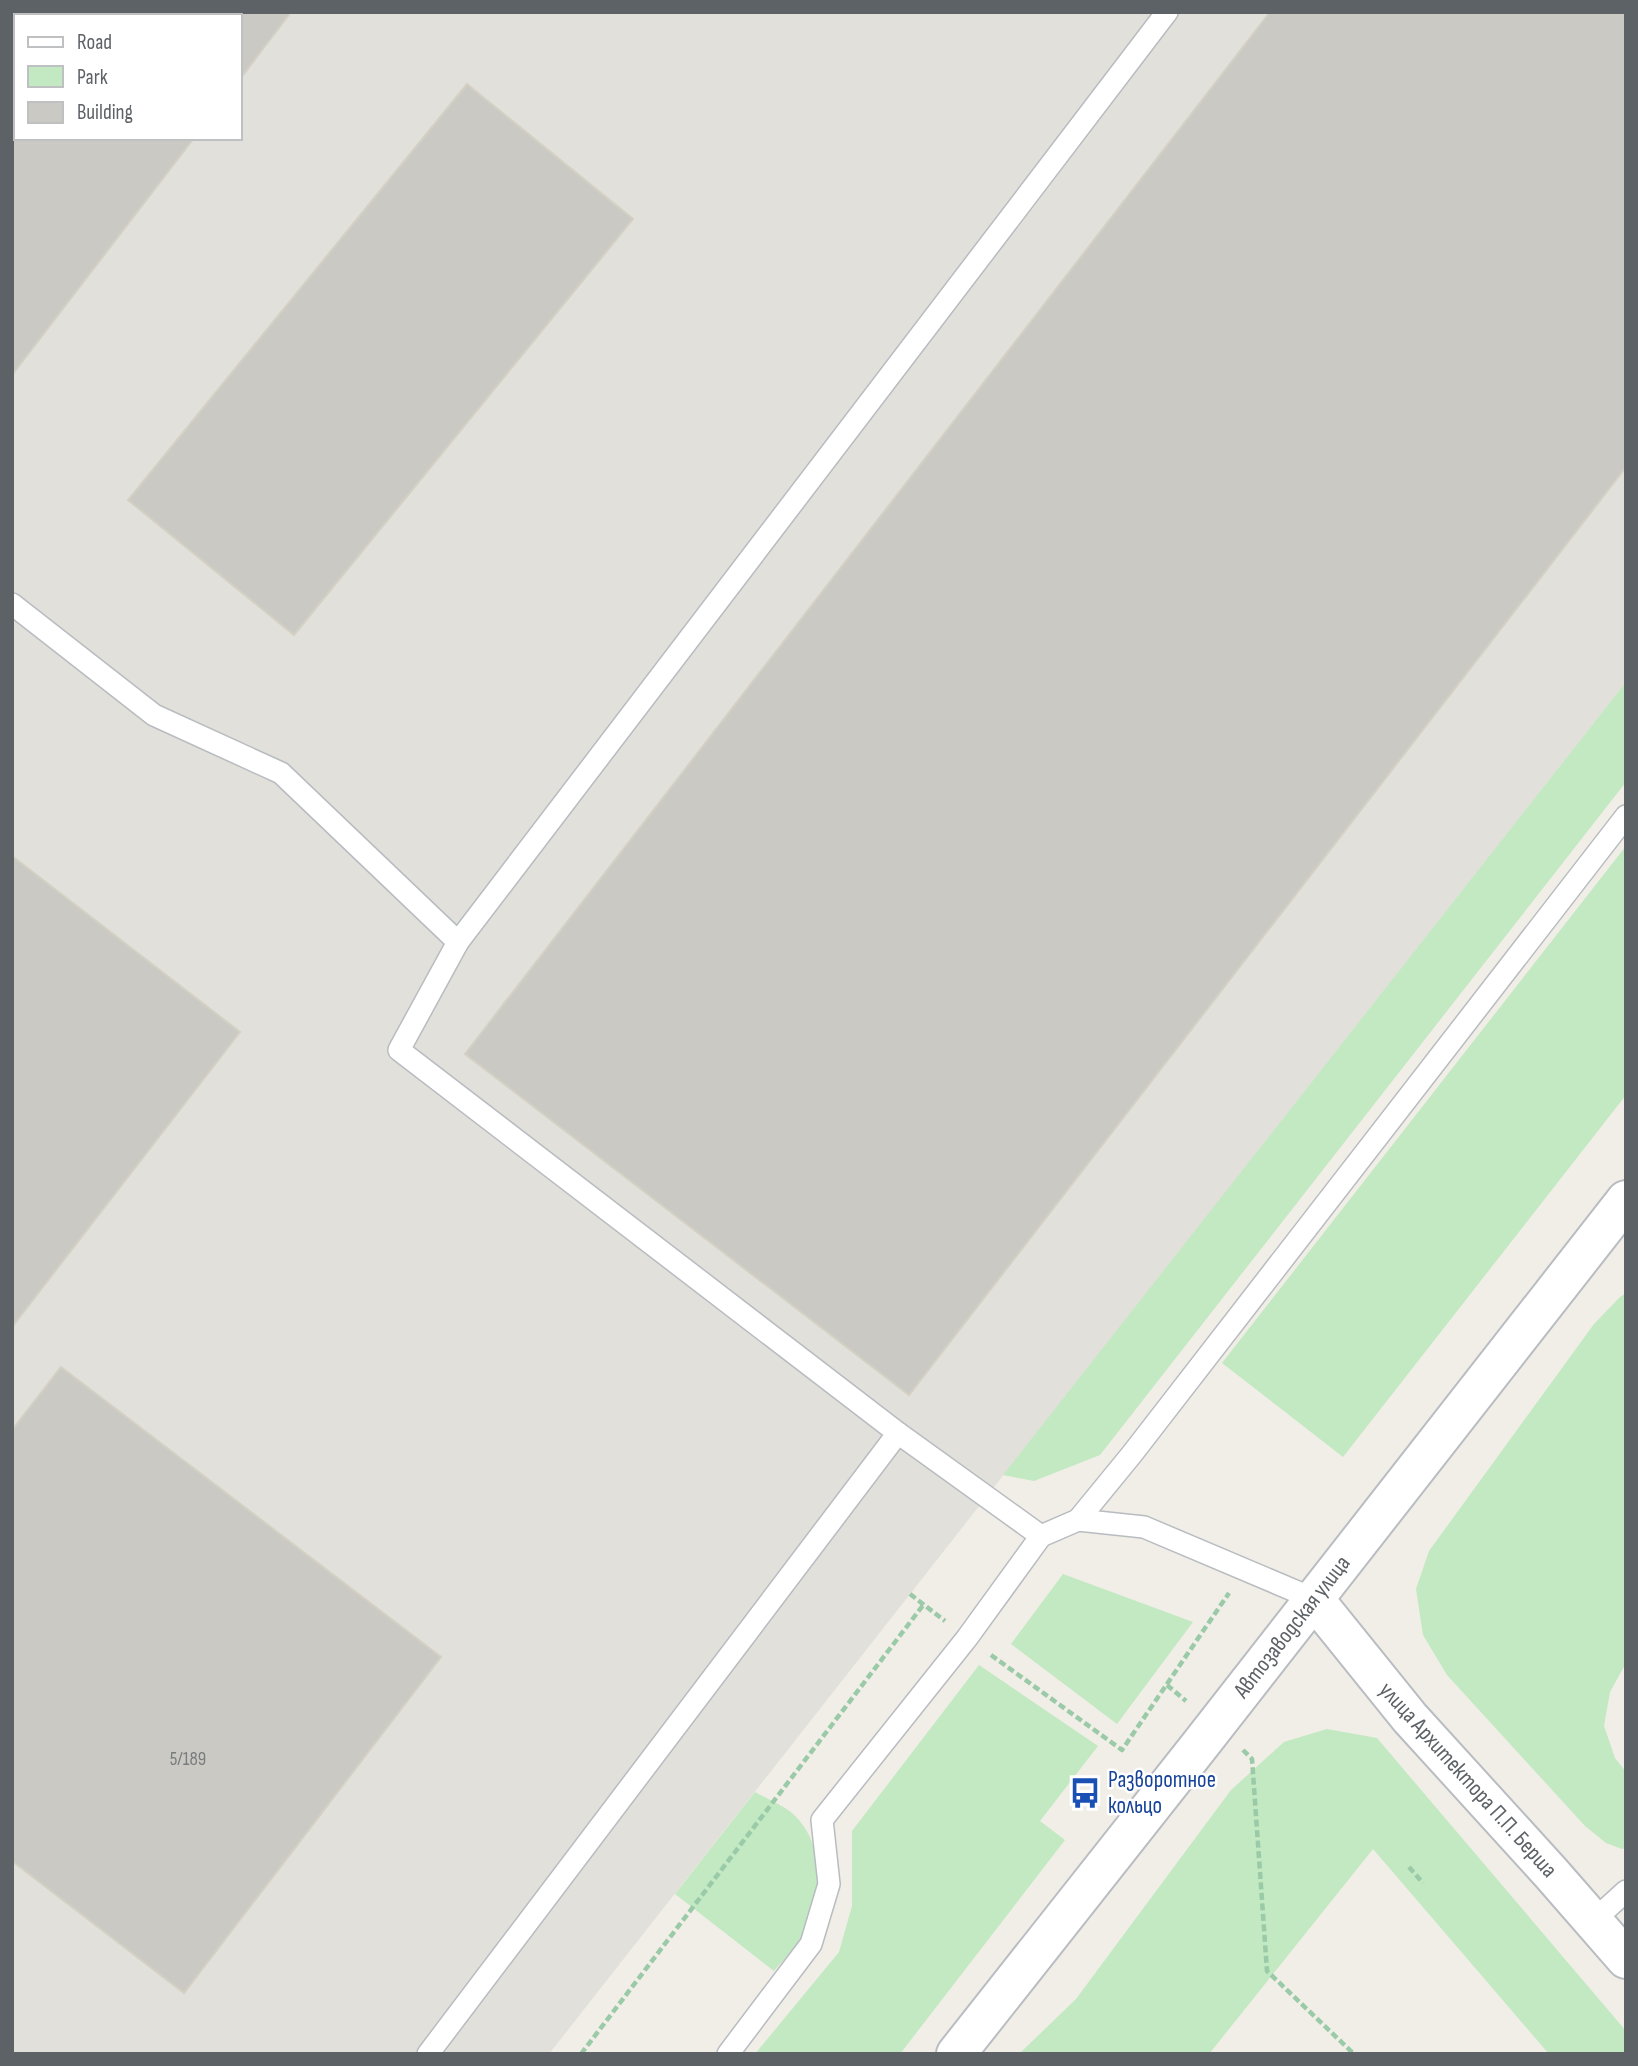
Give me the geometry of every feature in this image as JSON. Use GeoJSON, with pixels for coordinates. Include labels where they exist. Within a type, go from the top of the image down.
{"type":"FeatureCollection","features":[{"type":"Feature","properties":{"kind":"main road","name":"Автозаводская улица"},"geometry":{"type":"LineString","coordinates":[[956,2054],[1623,1209]]}},
{"type":"Feature","properties":{"kind":"main road","name":"улица Архитектора П.П. Берша"},"geometry":{"type":"LineString","coordinates":[[1314,1599],[1410,1717],[1626,1959]]}},
{"type":"Feature","properties":{"kind":"lane"},"geometry":{"type":"LineString","coordinates":[[1041,1536],[898,1433],[399,1050],[458,942],[1167,12]]}},
{"type":"Feature","properties":{"kind":"lane"},"geometry":{"type":"LineString","coordinates":[[12,604],[154,715],[281,773],[458,942]]}},
{"type":"Feature","properties":{"kind":"lane"},"geometry":{"type":"LineString","coordinates":[[728,2054],[811,1944],[829,1884],[822,1820],[967,1638],[1041,1536],[1078,1520],[1132,1454],[1626,816]]}},
{"type":"Feature","properties":{"kind":"lane"},"geometry":{"type":"LineString","coordinates":[[428,2054],[898,1433]]}},
{"type":"Feature","properties":{"kind":"lane"},"geometry":{"type":"LineString","coordinates":[[1078,1520],[1144,1527],[1314,1599]]}},
{"type":"Feature","properties":{"kind":"lane"},"geometry":{"type":"LineString","coordinates":[[1593,1921],[1626,1891]]}},
{"type":"Feature","properties":{"kind":"path"},"geometry":{"type":"LineString","coordinates":[[910,1594],[1122,1750],[1245,1570]]}},
{"type":"Feature","properties":{"kind":"path"},"geometry":{"type":"LineString","coordinates":[[581,2054],[924,1604]]}},
{"type":"Feature","properties":{"kind":"path"},"geometry":{"type":"LineString","coordinates":[[1252,1759],[1267,1971],[1354,2054]]}},
{"type":"Feature","properties":{"kind":"path"},"geometry":{"type":"LineString","coordinates":[[1409,1867],[1423,1883]]}},
{"type":"Feature","properties":{"kind":"shaded area"},"geometry":{"type":"Polygon","coordinates":[[[12,12],[1626,12],[1626,682],[549,2054],[12,2054],[12,12]]]}},
{"type":"Feature","properties":{"kind":"green space"},"geometry":{"type":"Polygon","coordinates":[[[1626,682],[1626,782],[1100,1455],[1034,1481],[1003,1475],[1626,682]]]}},
{"type":"Feature","properties":{"kind":"green space"},"geometry":{"type":"Polygon","coordinates":[[[1626,846],[1626,1095],[1343,1457],[1222,1363],[1626,846]]]}},
{"type":"Feature","properties":{"kind":"green space"},"geometry":{"type":"Polygon","coordinates":[[[1626,1293],[1626,1663],[1610,1692],[1604,1726],[1615,1758],[1626,1772],[1626,1848],[1622,1849],[1606,1843],[1585,1826],[1447,1675],[1423,1635],[1416,1589],[1429,1551],[1594,1324],[1626,1293]]]}},
{"type":"Feature","properties":{"kind":"green space"},"geometry":{"type":"Polygon","coordinates":[[[1063,1574],[1193,1622],[1117,1724],[1011,1644],[1063,1574]]]}},
{"type":"Feature","properties":{"kind":"green space"},"geometry":{"type":"Polygon","coordinates":[[[979,1665],[1098,1746],[1040,1821],[1065,1840],[900,2054],[755,2054],[839,1952],[852,1906],[852,1831],[979,1665]]]}},
{"type":"Feature","properties":{"kind":"green space"},"geometry":{"type":"Polygon","coordinates":[[[1327,1729],[1377,1738],[1626,2031],[1626,2054],[1549,2054],[1373,1849],[1209,2054],[1019,2054],[1076,1999],[1231,1790],[1284,1742],[1327,1729]]]}},
{"type":"Feature","properties":{"kind":"green space"},"geometry":{"type":"Polygon","coordinates":[[[755,1792],[793,1814],[804,1827],[812,1841],[818,1873],[809,1922],[796,1945],[774,1971],[675,1894],[755,1792]]]}},
{"type":"Feature","properties":{"kind":"building"},"geometry":{"type":"Polygon","coordinates":[[[12,12],[291,12],[242,76],[242,14],[14,14],[14,140],[192,140],[12,375],[12,12]]]}},
{"type":"Feature","properties":{"kind":"building"},"geometry":{"type":"Polygon","coordinates":[[[1270,12],[1626,12],[1626,467],[909,1395],[465,1054],[1270,12]]]}},
{"type":"Feature","properties":{"kind":"building"},"geometry":{"type":"Polygon","coordinates":[[[467,84],[633,219],[294,635],[128,500],[467,84]]]}},
{"type":"Feature","properties":{"kind":"building"},"geometry":{"type":"Polygon","coordinates":[[[12,856],[240,1032],[12,1327],[12,856]]]}},
{"type":"Feature","properties":{"kind":"building"},"geometry":{"type":"Polygon","coordinates":[[[61,1367],[441,1657],[184,1993],[12,1861],[12,1430],[61,1367]]]}},
{"type":"Feature","properties":{"kind":"place","name":"Разворотное кольцо"},"geometry":{"type":"Point","coordinates":[1085,1793]}}]}
